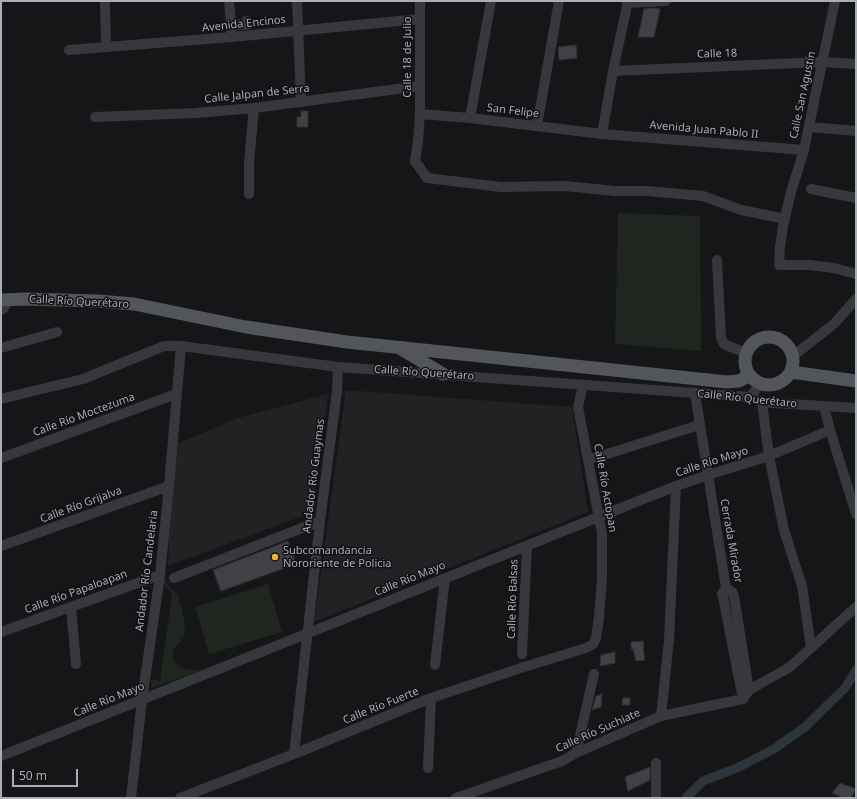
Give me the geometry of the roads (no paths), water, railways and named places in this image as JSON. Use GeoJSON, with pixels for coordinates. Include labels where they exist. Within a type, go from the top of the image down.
{"type":"FeatureCollection","features":[{"type":"Feature","properties":{"kind":"main road","name":"Calle Río Querétaro"},"geometry":{"type":"LineString","coordinates":[[4,303],[98,301],[134,304],[246,327],[346,342],[727,382],[740,381],[750,375]]}},
{"type":"Feature","properties":{"kind":"main road"},"geometry":{"type":"LineString","coordinates":[[775,337],[781,339],[787,344],[794,356],[794,364],[791,372],[781,382],[768,385],[761,384],[754,380],[746,368],[746,353],[749,346],[760,338],[775,337]]}},
{"type":"Feature","properties":{"kind":"main road"},"geometry":{"type":"LineString","coordinates":[[400,348],[444,374]]}},
{"type":"Feature","properties":{"kind":"main road"},"geometry":{"type":"LineString","coordinates":[[791,372],[856,381]]}},
{"type":"Feature","properties":{"kind":"street"},"geometry":{"type":"LineString","coordinates":[[105,1],[106,48]]}},
{"type":"Feature","properties":{"kind":"street"},"geometry":{"type":"LineString","coordinates":[[229,1],[232,37]]}},
{"type":"Feature","properties":{"kind":"street"},"geometry":{"type":"LineString","coordinates":[[297,1],[301,102]]}},
{"type":"Feature","properties":{"kind":"street","name":"Calle 18 de Julio"},"geometry":{"type":"LineString","coordinates":[[420,1],[420,114],[415,161],[427,178],[501,187],[565,186],[703,196],[741,210],[785,220]]}},
{"type":"Feature","properties":{"kind":"street"},"geometry":{"type":"LineString","coordinates":[[470,118],[491,1]]}},
{"type":"Feature","properties":{"kind":"street"},"geometry":{"type":"LineString","coordinates":[[537,126],[559,1]]}},
{"type":"Feature","properties":{"kind":"street"},"geometry":{"type":"LineString","coordinates":[[602,134],[613,71],[628,2],[666,1]]}},
{"type":"Feature","properties":{"kind":"street","name":"Calle San Agustín"},"geometry":{"type":"LineString","coordinates":[[835,1],[804,150],[791,192],[785,220],[780,247],[780,265],[809,265],[828,267],[856,274]]}},
{"type":"Feature","properties":{"kind":"street","name":"Avenida Encinos"},"geometry":{"type":"LineString","coordinates":[[69,50],[232,37],[420,19]]}},
{"type":"Feature","properties":{"kind":"street","name":"Calle 18"},"geometry":{"type":"LineString","coordinates":[[613,71],[822,62],[856,64]]}},
{"type":"Feature","properties":{"kind":"street","name":"Calle Jalpan de Serra"},"geometry":{"type":"LineString","coordinates":[[95,117],[196,113],[254,108],[420,86]]}},
{"type":"Feature","properties":{"kind":"street"},"geometry":{"type":"LineString","coordinates":[[249,194],[249,162],[254,108]]}},
{"type":"Feature","properties":{"kind":"street","name":"San Felipe"},"geometry":{"type":"LineString","coordinates":[[420,114],[470,118],[602,134]]}},
{"type":"Feature","properties":{"kind":"street"},"geometry":{"type":"LineString","coordinates":[[809,127],[856,131]]}},
{"type":"Feature","properties":{"kind":"street","name":"Avenida Juan Pablo II"},"geometry":{"type":"LineString","coordinates":[[602,134],[804,150]]}},
{"type":"Feature","properties":{"kind":"street"},"geometry":{"type":"LineString","coordinates":[[811,189],[856,198]]}},
{"type":"Feature","properties":{"kind":"street"},"geometry":{"type":"LineString","coordinates":[[717,260],[721,338],[724,344],[746,353]]}},
{"type":"Feature","properties":{"kind":"street"},"geometry":{"type":"LineString","coordinates":[[794,356],[835,323],[856,299]]}},
{"type":"Feature","properties":{"kind":"street"},"geometry":{"type":"LineString","coordinates":[[1,348],[57,332]]}},
{"type":"Feature","properties":{"kind":"street","name":"Calle Río Querétaro"},"geometry":{"type":"LineString","coordinates":[[1,399],[83,379],[164,346],[180,346],[338,367],[750,397],[762,402],[856,408]]}},
{"type":"Feature","properties":{"kind":"street","name":"Andador Río Candelaria"},"geometry":{"type":"LineString","coordinates":[[131,798],[142,700],[160,575],[169,486],[180,346]]}},
{"type":"Feature","properties":{"kind":"street","name":"Andador Río Guaymas"},"geometry":{"type":"LineString","coordinates":[[294,754],[320,521],[337,391],[338,367]]}},
{"type":"Feature","properties":{"kind":"street"},"geometry":{"type":"LineString","coordinates":[[750,397],[761,384]]}},
{"type":"Feature","properties":{"kind":"street","name":"Calle Río Actopan"},"geometry":{"type":"LineString","coordinates":[[583,385],[578,407],[602,534],[602,579],[599,617],[596,638],[593,644]]}},
{"type":"Feature","properties":{"kind":"street","name":"Cerrada Mirador"},"geometry":{"type":"LineString","coordinates":[[695,393],[726,588],[732,592],[734,596],[746,694]]}},
{"type":"Feature","properties":{"kind":"street","name":"Calle Río Moctezuma"},"geometry":{"type":"LineString","coordinates":[[1,458],[176,394]]}},
{"type":"Feature","properties":{"kind":"street"},"geometry":{"type":"LineString","coordinates":[[762,402],[768,456],[784,530],[802,586],[811,647]]}},
{"type":"Feature","properties":{"kind":"street"},"geometry":{"type":"LineString","coordinates":[[824,406],[856,514]]}},
{"type":"Feature","properties":{"kind":"street"},"geometry":{"type":"LineString","coordinates":[[588,460],[699,425]]}},
{"type":"Feature","properties":{"kind":"street","name":"Calle Río Mayo"},"geometry":{"type":"LineString","coordinates":[[1,756],[676,486],[768,456],[830,430]]}},
{"type":"Feature","properties":{"kind":"street","name":"Calle Río Grijalva"},"geometry":{"type":"LineString","coordinates":[[1,546],[169,486]]}},
{"type":"Feature","properties":{"kind":"street"},"geometry":{"type":"LineString","coordinates":[[661,716],[669,640],[676,486]]}},
{"type":"Feature","properties":{"kind":"street"},"geometry":{"type":"LineString","coordinates":[[174,578],[320,521]]}},
{"type":"Feature","properties":{"kind":"street","name":"Calle Río Balsas"},"geometry":{"type":"LineString","coordinates":[[522,654],[527,546]]}},
{"type":"Feature","properties":{"kind":"street","name":"Calle Río Papaloapan"},"geometry":{"type":"LineString","coordinates":[[1,632],[160,575]]}},
{"type":"Feature","properties":{"kind":"street"},"geometry":{"type":"LineString","coordinates":[[435,665],[445,578]]}},
{"type":"Feature","properties":{"kind":"street"},"geometry":{"type":"LineString","coordinates":[[71,607],[76,664]]}},
{"type":"Feature","properties":{"kind":"street","name":"Calle Río Suchiate"},"geometry":{"type":"LineString","coordinates":[[456,798],[562,761],[576,753],[661,716],[746,694],[790,667],[856,607]]}},
{"type":"Feature","properties":{"kind":"street","name":"Calle Río Fuerte"},"geometry":{"type":"LineString","coordinates":[[180,798],[294,754],[431,698],[524,666],[586,648],[593,644]]}},
{"type":"Feature","properties":{"kind":"street"},"geometry":{"type":"LineString","coordinates":[[576,753],[594,674]]}},
{"type":"Feature","properties":{"kind":"street"},"geometry":{"type":"LineString","coordinates":[[428,768],[431,698]]}},
{"type":"Feature","properties":{"kind":"street"},"geometry":{"type":"LineString","coordinates":[[656,763],[656,798]]}},
{"type":"Feature","properties":{"kind":"waterway"},"geometry":{"type":"LineString","coordinates":[[686,798],[703,781],[737,768],[774,749],[805,727],[845,688],[856,670]]}},
{"type":"Feature","properties":{"kind":"place","name":"Subcomandancia Nororiente de Policia"},"geometry":{"type":"Point","coordinates":[275,557]}}]}
